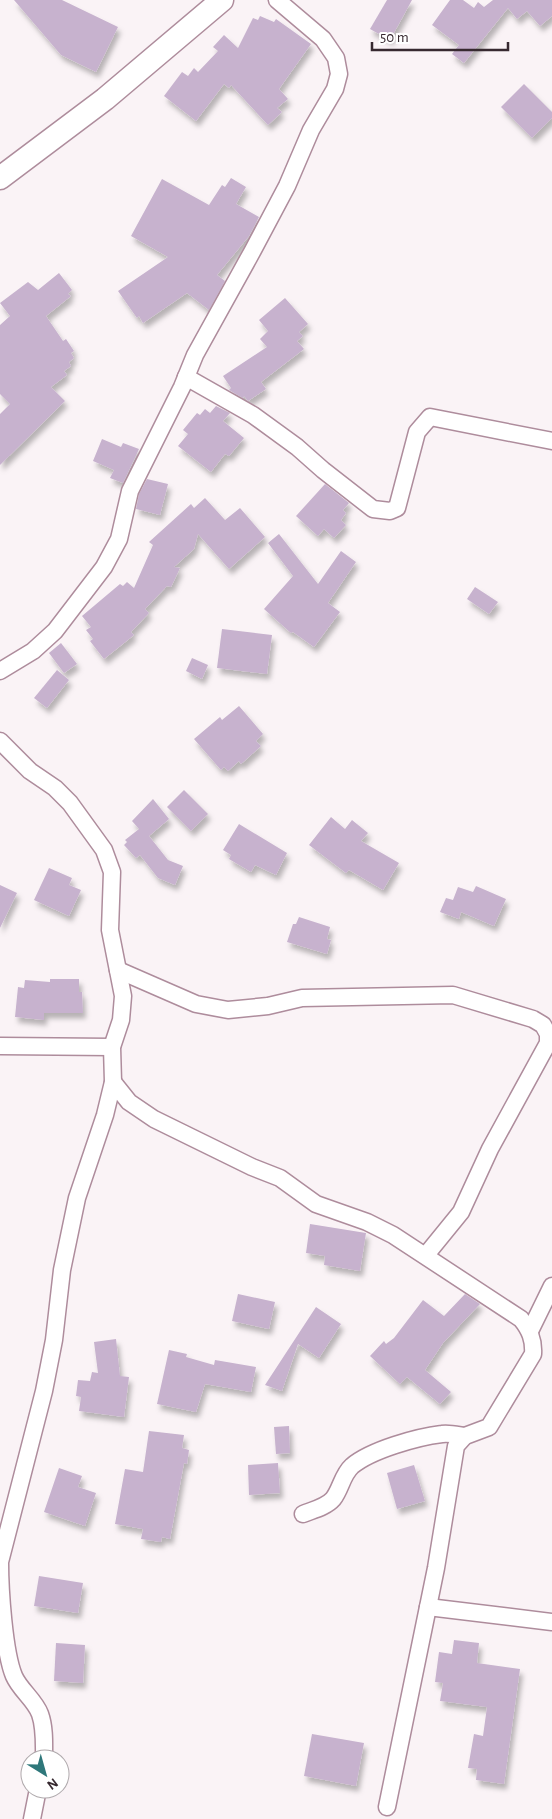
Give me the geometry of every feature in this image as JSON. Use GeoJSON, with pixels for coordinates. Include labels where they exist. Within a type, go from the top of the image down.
{"type":"FeatureCollection","features":[{"type":"Feature","properties":{"kind":"main road"},"geometry":{"type":"LineString","coordinates":[[0,178],[105,99],[222,0]]}},
{"type":"Feature","properties":{"kind":"street"},"geometry":{"type":"LineString","coordinates":[[0,671],[34,651],[55,631],[104,567],[119,539],[130,491],[195,355],[287,186],[312,130],[335,89],[339,74],[336,58],[323,38],[277,0]]}},
{"type":"Feature","properties":{"kind":"street"},"geometry":{"type":"LineString","coordinates":[[186,377],[253,415],[298,447],[323,470],[373,509],[382,511],[397,508],[416,432],[430,417],[552,441]]}},
{"type":"Feature","properties":{"kind":"street"},"geometry":{"type":"LineString","coordinates":[[0,741],[30,771],[55,788],[70,803],[104,850],[112,872],[110,930],[123,996],[121,1020],[112,1046],[113,1082],[105,1115],[77,1198],[62,1270],[54,1340],[44,1391],[4,1529],[0,1562],[7,1674],[39,1712],[44,1732],[44,1749]]}},
{"type":"Feature","properties":{"kind":"street"},"geometry":{"type":"LineString","coordinates":[[118,970],[196,1004],[228,1010],[268,1006],[302,998],[453,994],[534,1019],[543,1026],[548,1034],[548,1043],[490,1149],[461,1212],[426,1255]]}},
{"type":"Feature","properties":{"kind":"street"},"geometry":{"type":"LineString","coordinates":[[0,1046],[112,1046]]}},
{"type":"Feature","properties":{"kind":"street"},"geometry":{"type":"LineString","coordinates":[[113,1082],[129,1102],[154,1119],[252,1167],[280,1178],[316,1204],[367,1222],[426,1255],[521,1319],[530,1331],[534,1343],[533,1354],[488,1427],[465,1436],[443,1434],[412,1441],[364,1458],[351,1467],[341,1479],[334,1498],[322,1507],[303,1514]]}},
{"type":"Feature","properties":{"kind":"street"},"geometry":{"type":"LineString","coordinates":[[530,1331],[552,1286]]}},
{"type":"Feature","properties":{"kind":"street"},"geometry":{"type":"LineString","coordinates":[[387,1808],[398,1761],[414,1665],[428,1607],[456,1446],[465,1436]]}},
{"type":"Feature","properties":{"kind":"street"},"geometry":{"type":"LineString","coordinates":[[428,1607],[552,1622]]}},
{"type":"Feature","properties":{"kind":"street"},"geometry":{"type":"LineString","coordinates":[[32,1819],[36,1799]]}},
{"type":"Feature","properties":{"kind":"building"},"geometry":{"type":"Polygon","coordinates":[[[14,0],[62,0],[118,27],[96,72],[61,55],[14,0]]]}},
{"type":"Feature","properties":{"kind":"building"},"geometry":{"type":"Polygon","coordinates":[[[387,0],[412,0],[390,40],[370,29],[387,0]]]}},
{"type":"Feature","properties":{"kind":"building"},"geometry":{"type":"Polygon","coordinates":[[[450,0],[463,0],[474,8],[478,2],[484,7],[493,0],[552,0],[552,16],[540,26],[527,11],[517,19],[508,8],[464,63],[452,54],[459,45],[432,25],[450,0]]]}},
{"type":"Feature","properties":{"kind":"building"},"geometry":{"type":"Polygon","coordinates":[[[260,16],[274,22],[276,19],[311,44],[279,89],[288,99],[277,108],[282,112],[268,125],[231,85],[229,88],[224,84],[196,121],[164,96],[182,72],[188,76],[194,68],[198,72],[218,51],[213,47],[224,35],[238,48],[253,18],[258,20],[260,16]]]}},
{"type":"Feature","properties":{"kind":"building"},"geometry":{"type":"Polygon","coordinates":[[[524,84],[552,112],[552,118],[532,138],[501,107],[524,84]]]}},
{"type":"Feature","properties":{"kind":"building"},"geometry":{"type":"Polygon","coordinates":[[[231,178],[246,187],[236,204],[259,217],[249,236],[217,275],[225,281],[209,310],[187,293],[143,323],[139,316],[137,318],[118,291],[168,257],[131,236],[162,179],[209,205],[222,185],[225,187],[231,178]]]}},
{"type":"Feature","properties":{"kind":"building"},"geometry":{"type":"Polygon","coordinates":[[[59,273],[72,290],[68,294],[71,296],[46,316],[63,341],[66,339],[74,351],[71,353],[74,358],[69,362],[71,366],[64,371],[67,375],[51,387],[65,401],[0,465],[0,414],[10,404],[0,394],[0,325],[10,316],[0,303],[28,282],[38,290],[59,273]]]}},
{"type":"Feature","properties":{"kind":"building"},"geometry":{"type":"Polygon","coordinates":[[[285,298],[308,324],[299,332],[303,336],[297,341],[304,349],[261,382],[266,389],[248,401],[244,396],[243,398],[229,390],[231,388],[223,376],[267,347],[260,339],[268,331],[259,320],[285,298]]]}},
{"type":"Feature","properties":{"kind":"building"},"geometry":{"type":"Polygon","coordinates":[[[216,406],[230,413],[223,421],[244,438],[229,456],[225,454],[211,472],[178,446],[188,434],[183,430],[197,413],[200,415],[205,409],[210,413],[216,406]]]}},
{"type":"Feature","properties":{"kind":"building"},"geometry":{"type":"Polygon","coordinates":[[[102,439],[121,447],[123,443],[139,449],[123,483],[110,478],[114,470],[93,461],[102,439]]]}},
{"type":"Feature","properties":{"kind":"building"},"geometry":{"type":"Polygon","coordinates":[[[147,479],[168,484],[160,515],[136,509],[139,494],[147,479]]]}},
{"type":"Feature","properties":{"kind":"building"},"geometry":{"type":"Polygon","coordinates":[[[325,484],[349,503],[343,510],[346,513],[341,520],[346,525],[334,538],[324,529],[318,536],[296,516],[325,484]]]}},
{"type":"Feature","properties":{"kind":"building"},"geometry":{"type":"Polygon","coordinates":[[[205,498],[225,520],[240,508],[265,537],[229,569],[198,534],[194,549],[174,567],[180,568],[171,587],[167,586],[145,609],[149,613],[131,632],[134,635],[104,659],[90,641],[93,639],[86,630],[91,627],[82,616],[120,584],[123,586],[127,582],[134,588],[153,545],[149,542],[191,504],[194,508],[205,498]]]}},
{"type":"Feature","properties":{"kind":"building"},"geometry":{"type":"Polygon","coordinates":[[[279,534],[318,584],[341,551],[356,562],[328,603],[340,612],[314,647],[293,632],[291,633],[264,609],[293,576],[268,543],[279,534]]]}},
{"type":"Feature","properties":{"kind":"building"},"geometry":{"type":"Polygon","coordinates":[[[475,587],[498,602],[489,614],[467,599],[475,587]]]}},
{"type":"Feature","properties":{"kind":"building"},"geometry":{"type":"Polygon","coordinates":[[[222,629],[272,635],[267,674],[217,668],[222,629]]]}},
{"type":"Feature","properties":{"kind":"building"},"geometry":{"type":"Polygon","coordinates":[[[61,643],[77,664],[64,673],[49,653],[61,643]]]}},
{"type":"Feature","properties":{"kind":"building"},"geometry":{"type":"Polygon","coordinates":[[[192,658],[208,665],[202,679],[186,671],[192,658]]]}},
{"type":"Feature","properties":{"kind":"building"},"geometry":{"type":"Polygon","coordinates":[[[57,670],[69,680],[47,708],[34,698],[57,670]]]}},
{"type":"Feature","properties":{"kind":"building"},"geometry":{"type":"Polygon","coordinates":[[[239,706],[263,734],[256,741],[261,746],[241,764],[239,761],[228,771],[224,767],[221,770],[194,739],[220,717],[222,720],[239,706]]]}},
{"type":"Feature","properties":{"kind":"building"},"geometry":{"type":"Polygon","coordinates":[[[184,790],[208,814],[191,831],[167,807],[184,790]]]}},
{"type":"Feature","properties":{"kind":"building"},"geometry":{"type":"Polygon","coordinates":[[[153,799],[169,819],[149,836],[168,860],[183,866],[175,885],[158,878],[140,855],[136,858],[124,845],[127,842],[125,840],[139,829],[132,821],[153,799]]]}},
{"type":"Feature","properties":{"kind":"building"},"geometry":{"type":"Polygon","coordinates":[[[331,817],[345,829],[352,820],[368,833],[361,841],[399,863],[383,890],[349,870],[346,873],[309,845],[331,817]]]}},
{"type":"Feature","properties":{"kind":"building"},"geometry":{"type":"Polygon","coordinates":[[[239,824],[287,853],[276,875],[255,865],[251,872],[229,859],[231,855],[223,850],[239,824]]]}},
{"type":"Feature","properties":{"kind":"building"},"geometry":{"type":"Polygon","coordinates":[[[49,868],[72,878],[69,885],[81,890],[69,916],[34,900],[49,868]]]}},
{"type":"Feature","properties":{"kind":"building"},"geometry":{"type":"Polygon","coordinates":[[[0,885],[17,893],[0,928],[0,885]]]}},
{"type":"Feature","properties":{"kind":"building"},"geometry":{"type":"Polygon","coordinates":[[[476,886],[506,899],[494,926],[461,912],[459,919],[440,912],[446,898],[453,900],[458,887],[473,892],[476,886]]]}},
{"type":"Feature","properties":{"kind":"building"},"geometry":{"type":"Polygon","coordinates":[[[299,917],[330,927],[327,939],[331,940],[327,954],[287,942],[293,924],[296,924],[299,917]]]}},
{"type":"Feature","properties":{"kind":"building"},"geometry":{"type":"Polygon","coordinates":[[[50,979],[79,979],[79,992],[82,992],[83,1013],[44,1013],[44,1020],[15,1017],[18,987],[24,988],[25,980],[50,982],[50,979]]]}},
{"type":"Feature","properties":{"kind":"building"},"geometry":{"type":"Polygon","coordinates":[[[310,1224],[366,1233],[360,1271],[324,1265],[325,1256],[306,1253],[310,1224]]]}},
{"type":"Feature","properties":{"kind":"building"},"geometry":{"type":"Polygon","coordinates":[[[238,1294],[275,1302],[269,1329],[232,1321],[238,1294]]]}},
{"type":"Feature","properties":{"kind":"building"},"geometry":{"type":"Polygon","coordinates":[[[465,1294],[480,1304],[443,1343],[425,1370],[451,1392],[440,1404],[407,1377],[400,1384],[370,1356],[384,1341],[386,1344],[394,1338],[423,1300],[444,1316],[465,1294]]]}},
{"type":"Feature","properties":{"kind":"building"},"geometry":{"type":"Polygon","coordinates":[[[316,1307],[341,1324],[319,1358],[298,1344],[282,1391],[265,1385],[316,1307]]]}},
{"type":"Feature","properties":{"kind":"building"},"geometry":{"type":"Polygon","coordinates":[[[116,1339],[120,1376],[129,1377],[124,1417],[79,1411],[81,1397],[76,1396],[78,1380],[90,1381],[92,1372],[98,1373],[94,1342],[116,1339]]]}},
{"type":"Feature","properties":{"kind":"building"},"geometry":{"type":"Polygon","coordinates":[[[169,1350],[187,1354],[186,1357],[214,1365],[215,1360],[256,1367],[251,1392],[205,1384],[196,1412],[157,1404],[169,1350]]]}},
{"type":"Feature","properties":{"kind":"building"},"geometry":{"type":"Polygon","coordinates":[[[289,1426],[290,1453],[276,1454],[274,1427],[289,1426]]]}},
{"type":"Feature","properties":{"kind":"building"},"geometry":{"type":"Polygon","coordinates":[[[149,1431],[184,1435],[182,1448],[189,1450],[187,1464],[184,1463],[170,1539],[162,1537],[161,1542],[141,1539],[143,1529],[115,1524],[125,1469],[143,1472],[149,1431]]]}},
{"type":"Feature","properties":{"kind":"building"},"geometry":{"type":"Polygon","coordinates":[[[278,1463],[280,1493],[249,1495],[248,1465],[278,1463]]]}},
{"type":"Feature","properties":{"kind":"building"},"geometry":{"type":"Polygon","coordinates":[[[414,1465],[425,1501],[397,1509],[387,1473],[414,1465]]]}},
{"type":"Feature","properties":{"kind":"building"},"geometry":{"type":"Polygon","coordinates":[[[59,1468],[82,1476],[78,1487],[96,1493],[85,1526],[44,1512],[59,1468]]]}},
{"type":"Feature","properties":{"kind":"building"},"geometry":{"type":"Polygon","coordinates":[[[39,1576],[83,1583],[78,1613],[34,1606],[39,1576]]]}},
{"type":"Feature","properties":{"kind":"building"},"geometry":{"type":"Polygon","coordinates":[[[454,1640],[479,1643],[477,1663],[520,1669],[504,1784],[476,1780],[477,1769],[468,1768],[474,1734],[483,1736],[487,1707],[440,1701],[443,1683],[435,1682],[439,1652],[452,1654],[454,1640]]]}},
{"type":"Feature","properties":{"kind":"building"},"geometry":{"type":"Polygon","coordinates":[[[56,1643],[85,1645],[83,1683],[54,1681],[56,1643]]]}},
{"type":"Feature","properties":{"kind":"building"},"geometry":{"type":"Polygon","coordinates":[[[312,1734],[364,1743],[356,1786],[304,1776],[312,1734]]]}}]}
